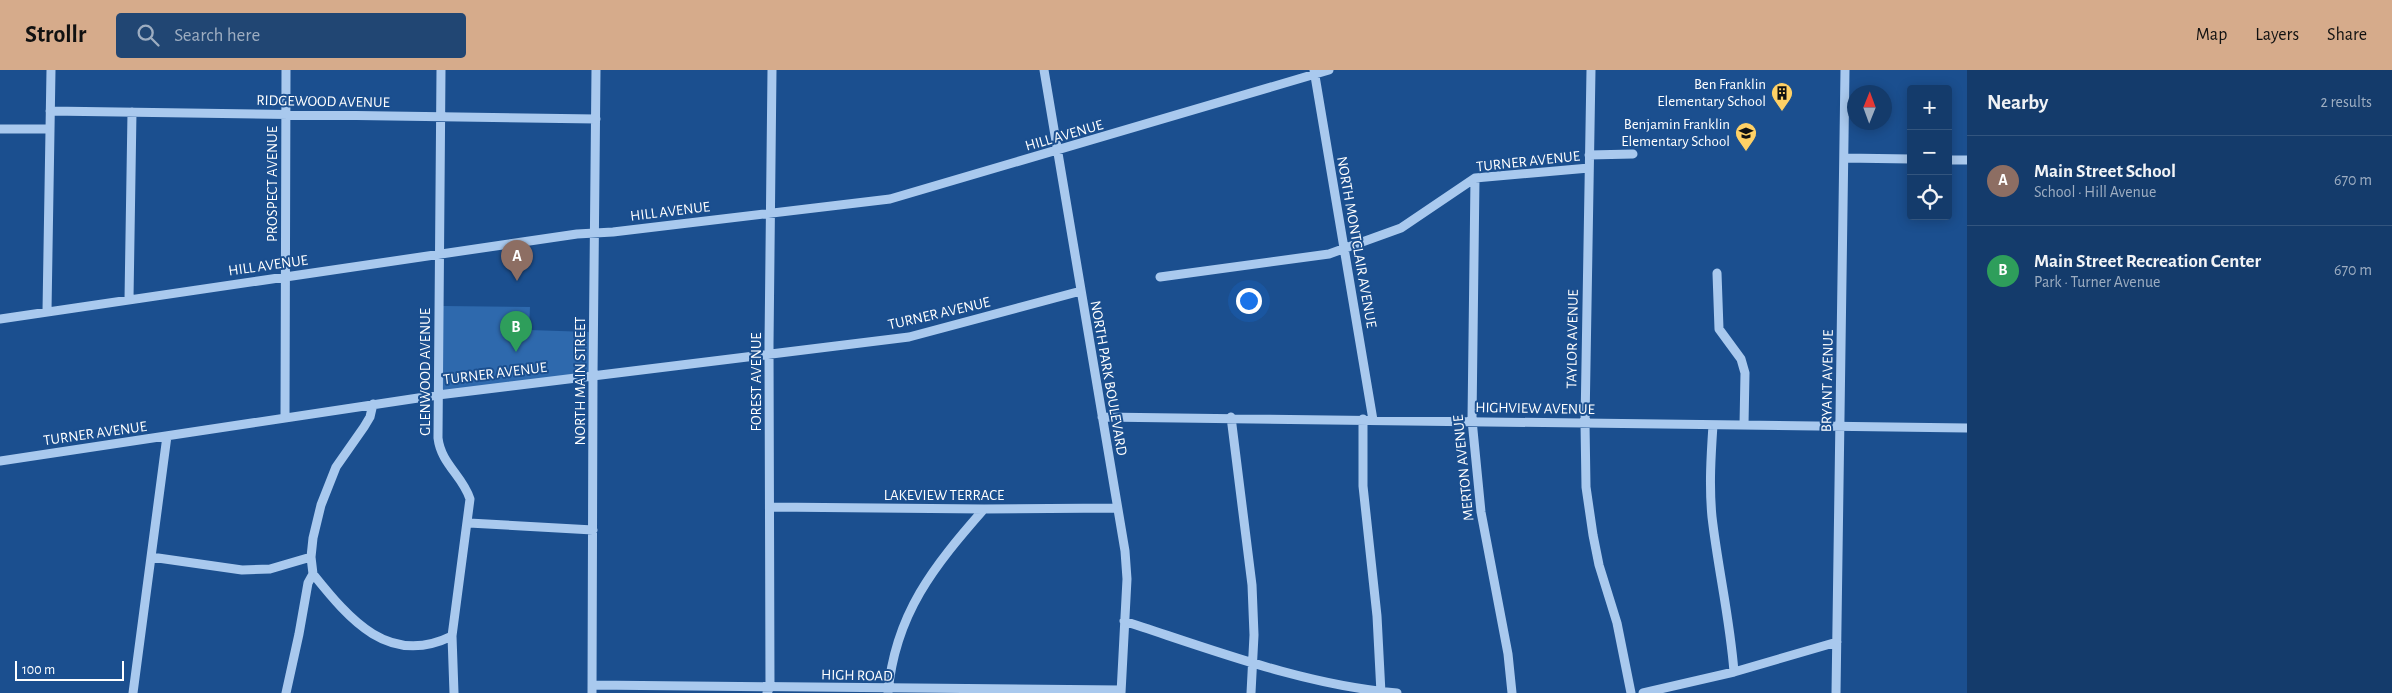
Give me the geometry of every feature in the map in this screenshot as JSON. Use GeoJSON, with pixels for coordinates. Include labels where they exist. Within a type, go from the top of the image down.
{"type":"FeatureCollection","features":[{"type":"Feature","properties":{"kind":"street"},"geometry":{"type":"LineString","coordinates":[[46,312],[51,70]]}},
{"type":"Feature","properties":{"kind":"street","name":"PROSPECT AVENUE"},"geometry":{"type":"LineString","coordinates":[[285,418],[286,70]]}},
{"type":"Feature","properties":{"kind":"street","name":"GLENWOOD AVENUE"},"geometry":{"type":"LineString","coordinates":[[441,70],[438,395],[440,450],[449,467],[466,486],[470,499],[469,524],[452,636],[454,693]]}},
{"type":"Feature","properties":{"kind":"street","name":"NORTH MAIN STREET"},"geometry":{"type":"LineString","coordinates":[[592,689],[596,70]]}},
{"type":"Feature","properties":{"kind":"street","name":"FOREST AVENUE"},"geometry":{"type":"LineString","coordinates":[[768,690],[772,70]]}},
{"type":"Feature","properties":{"kind":"street","name":"NORTH PARK BOULEVARD"},"geometry":{"type":"LineString","coordinates":[[1044,70],[1127,567],[1121,691]]}},
{"type":"Feature","properties":{"kind":"street","name":"HILL AVENUE"},"geometry":{"type":"LineString","coordinates":[[0,318],[595,233],[890,199],[1314,72],[1329,70]]}},
{"type":"Feature","properties":{"kind":"street","name":"TAYLOR AVENUE"},"geometry":{"type":"LineString","coordinates":[[1591,70],[1585,423],[1588,513],[1599,565],[1624,652],[1631,693]]}},
{"type":"Feature","properties":{"kind":"street","name":"BRYANT AVENUE"},"geometry":{"type":"LineString","coordinates":[[1836,693],[1845,70]]}},
{"type":"Feature","properties":{"kind":"street","name":"NORTH MONTCLAIR AVENUE"},"geometry":{"type":"LineString","coordinates":[[1314,72],[1373,420]]}},
{"type":"Feature","properties":{"kind":"street","name":"RIDGEWOOD AVENUE"},"geometry":{"type":"LineString","coordinates":[[50,111],[596,119]]}},
{"type":"Feature","properties":{"kind":"street"},"geometry":{"type":"LineString","coordinates":[[129,299],[132,112]]}},
{"type":"Feature","properties":{"kind":"street"},"geometry":{"type":"LineString","coordinates":[[0,129],[50,129]]}},
{"type":"Feature","properties":{"kind":"street","name":"TURNER AVENUE"},"geometry":{"type":"LineString","coordinates":[[1590,154],[1633,154]]}},
{"type":"Feature","properties":{"kind":"street"},"geometry":{"type":"LineString","coordinates":[[1844,158],[1907,159]]}},
{"type":"Feature","properties":{"kind":"street"},"geometry":{"type":"LineString","coordinates":[[1952,160],[1967,160]]}},
{"type":"Feature","properties":{"kind":"street","name":"TURNER AVENUE"},"geometry":{"type":"LineString","coordinates":[[1160,277],[1329,254],[1401,228],[1475,178],[1589,168]]}},
{"type":"Feature","properties":{"kind":"street","name":"MERTON AVENUE"},"geometry":{"type":"LineString","coordinates":[[1475,178],[1472,420],[1480,512],[1508,654],[1512,693]]}},
{"type":"Feature","properties":{"kind":"street"},"geometry":{"type":"LineString","coordinates":[[1717,273],[1719,329],[1741,359],[1745,373],[1744,425]]}},
{"type":"Feature","properties":{"kind":"street","name":"TURNER AVENUE"},"geometry":{"type":"LineString","coordinates":[[0,461],[438,395],[909,337],[1080,291]]}},
{"type":"Feature","properties":{"kind":"street"},"geometry":{"type":"LineString","coordinates":[[373,404],[370,417],[342,456],[330,480],[321,505],[311,557],[313,574],[346,613],[374,633],[391,642],[410,647],[424,646],[452,636]]}},
{"type":"Feature","properties":{"kind":"street","name":"HIGHVIEW AVENUE"},"geometry":{"type":"LineString","coordinates":[[1102,417],[1472,420],[1967,428]]}},
{"type":"Feature","properties":{"kind":"street"},"geometry":{"type":"LineString","coordinates":[[1231,417],[1252,585],[1253,662],[1251,693]]}},
{"type":"Feature","properties":{"kind":"street"},"geometry":{"type":"LineString","coordinates":[[1363,419],[1363,486],[1377,616],[1381,692]]}},
{"type":"Feature","properties":{"kind":"street"},"geometry":{"type":"LineString","coordinates":[[1713,425],[1710,488],[1712,515],[1728,611],[1734,672]]}},
{"type":"Feature","properties":{"kind":"street"},"geometry":{"type":"LineString","coordinates":[[133,693],[167,436]]}},
{"type":"Feature","properties":{"kind":"street","name":"LAKEVIEW TERRACE"},"geometry":{"type":"LineString","coordinates":[[770,507],[1117,508]]}},
{"type":"Feature","properties":{"kind":"street"},"geometry":{"type":"LineString","coordinates":[[888,691],[898,640],[913,602],[936,565],[984,509]]}},
{"type":"Feature","properties":{"kind":"street"},"geometry":{"type":"LineString","coordinates":[[469,524],[593,530]]}},
{"type":"Feature","properties":{"kind":"street"},"geometry":{"type":"LineString","coordinates":[[151,557],[242,570],[270,568],[311,557]]}},
{"type":"Feature","properties":{"kind":"street"},"geometry":{"type":"LineString","coordinates":[[286,693],[300,634],[308,583],[313,574]]}},
{"type":"Feature","properties":{"kind":"street"},"geometry":{"type":"LineString","coordinates":[[1124,621],[1253,662],[1317,679],[1381,692],[1398,693]]}},
{"type":"Feature","properties":{"kind":"street"},"geometry":{"type":"LineString","coordinates":[[1642,693],[1670,690],[1837,642]]}},
{"type":"Feature","properties":{"kind":"street","name":"HIGH ROAD"},"geometry":{"type":"LineString","coordinates":[[592,689],[1121,691]]}},
{"type":"Feature","properties":{"kind":"shaded area"},"geometry":{"type":"Polygon","coordinates":[[[442,306],[530,307],[529,330],[590,332],[590,372],[442,392],[442,306]]]}},
{"type":"Feature","properties":{"kind":"place","name":"Ben Franklin Elementary School"},"geometry":{"type":"Point","coordinates":[1782,112]}},
{"type":"Feature","properties":{"kind":"place","name":"Benjamin Franklin Elementary School"},"geometry":{"type":"Point","coordinates":[1746,152]}},
{"type":"Feature","properties":{"kind":"place","name":"Main Street School"},"geometry":{"type":"Point","coordinates":[517,281]}},
{"type":"Feature","properties":{"kind":"place","name":"Main Street Recreation Center"},"geometry":{"type":"Point","coordinates":[516,352]}}]}
